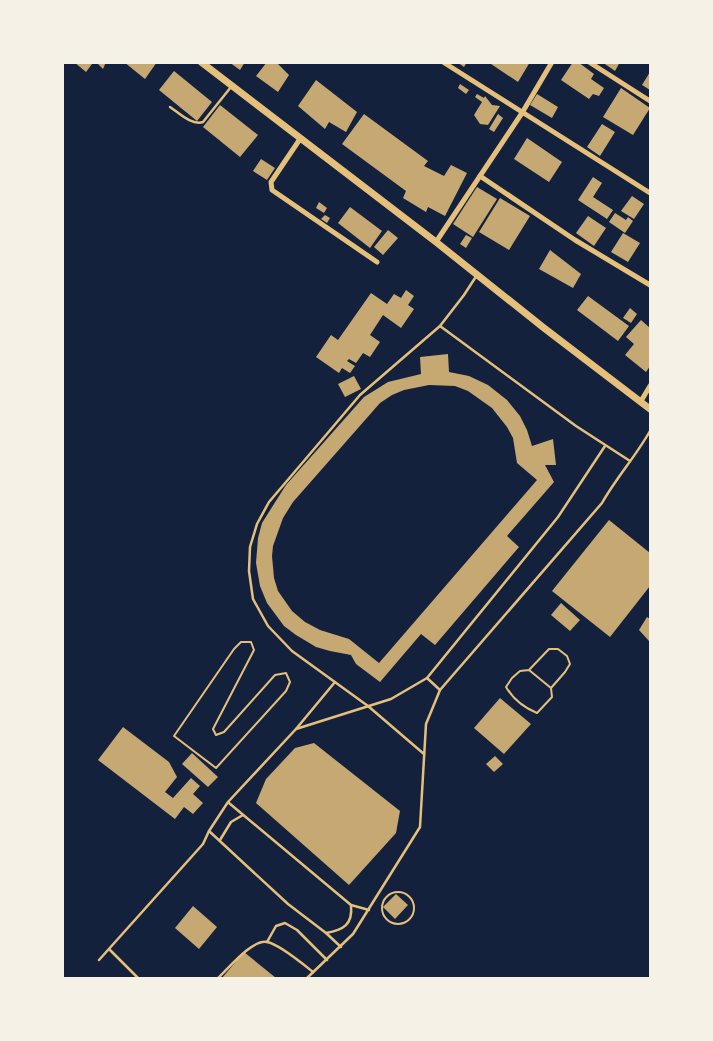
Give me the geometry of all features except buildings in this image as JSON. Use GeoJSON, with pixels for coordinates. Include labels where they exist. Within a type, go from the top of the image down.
{"type":"FeatureCollection","features":[{"type":"Feature","properties":{"kind":"street"},"geometry":{"type":"LineString","coordinates":[[201,62],[650,409]]}},
{"type":"Feature","properties":{"kind":"street"},"geometry":{"type":"LineString","coordinates":[[443,62],[650,193]]}},
{"type":"Feature","properties":{"kind":"street"},"geometry":{"type":"LineString","coordinates":[[436,242],[522,113],[552,62]]}},
{"type":"Feature","properties":{"kind":"street"},"geometry":{"type":"LineString","coordinates":[[589,62],[650,101]]}},
{"type":"Feature","properties":{"kind":"street"},"geometry":{"type":"LineString","coordinates":[[300,139],[271,182],[272,190],[377,262]]}},
{"type":"Feature","properties":{"kind":"street"},"geometry":{"type":"LineString","coordinates":[[480,176],[575,240],[650,285]]}},
{"type":"Feature","properties":{"kind":"street"},"geometry":{"type":"LineString","coordinates":[[641,401],[650,386]]}},
{"type":"Feature","properties":{"kind":"lane"},"geometry":{"type":"LineString","coordinates":[[170,107],[194,123],[199,124],[203,122],[232,86]]}},
{"type":"Feature","properties":{"kind":"lane"},"geometry":{"type":"LineString","coordinates":[[424,754],[368,706],[292,650],[268,626],[253,598],[249,571],[250,547],[257,524],[269,502],[360,396],[440,326],[477,275]]}},
{"type":"Feature","properties":{"kind":"lane"},"geometry":{"type":"LineString","coordinates":[[440,326],[605,446],[630,461]]}},
{"type":"Feature","properties":{"kind":"lane"},"geometry":{"type":"LineString","coordinates":[[307,978],[353,934],[420,827],[426,724],[440,690],[602,503],[614,482],[650,431]]}},
{"type":"Feature","properties":{"kind":"lane"},"geometry":{"type":"LineString","coordinates":[[296,729],[391,698],[427,678],[558,517],[605,446]]}},
{"type":"Feature","properties":{"kind":"lane"},"geometry":{"type":"LineString","coordinates":[[427,678],[440,690]]}},
{"type":"Feature","properties":{"kind":"lane"},"geometry":{"type":"LineString","coordinates":[[99,960],[110,950],[203,844],[228,802],[296,729],[335,682]]}},
{"type":"Feature","properties":{"kind":"lane"},"geometry":{"type":"LineString","coordinates":[[228,802],[351,905],[369,910]]}},
{"type":"Feature","properties":{"kind":"lane"},"geometry":{"type":"LineString","coordinates":[[220,840],[231,822],[243,815]]}},
{"type":"Feature","properties":{"kind":"lane"},"geometry":{"type":"LineString","coordinates":[[209,831],[288,904],[341,947]]}},
{"type":"Feature","properties":{"kind":"lane"},"geometry":{"type":"LineString","coordinates":[[326,933],[340,930],[347,925],[350,918],[351,905]]}},
{"type":"Feature","properties":{"kind":"lane"},"geometry":{"type":"LineString","coordinates":[[267,942],[276,926],[285,923],[297,930],[327,960]]}},
{"type":"Feature","properties":{"kind":"lane"},"geometry":{"type":"LineString","coordinates":[[218,978],[245,950],[262,942],[267,942],[284,951],[313,972]]}},
{"type":"Feature","properties":{"kind":"lane"},"geometry":{"type":"LineString","coordinates":[[110,950],[138,978]]}},
{"type":"Feature","properties":{"kind":"path"},"geometry":{"type":"LineString","coordinates":[[241,642],[251,642],[254,650],[213,729],[216,735],[224,732],[275,675],[286,673],[290,682],[286,691],[216,768],[174,736],[234,650],[241,642]]}},
{"type":"Feature","properties":{"kind":"path"},"geometry":{"type":"LineString","coordinates":[[529,670],[551,688],[552,697],[537,713],[511,696],[506,687],[512,678],[520,671],[529,670],[549,649],[558,649],[567,656],[570,664],[551,688]]}},
{"type":"Feature","properties":{"kind":"path"},"geometry":{"type":"LineString","coordinates":[[404,892],[412,898],[415,904],[413,915],[405,923],[394,924],[384,916],[382,903],[388,895],[404,892]]}}]}
